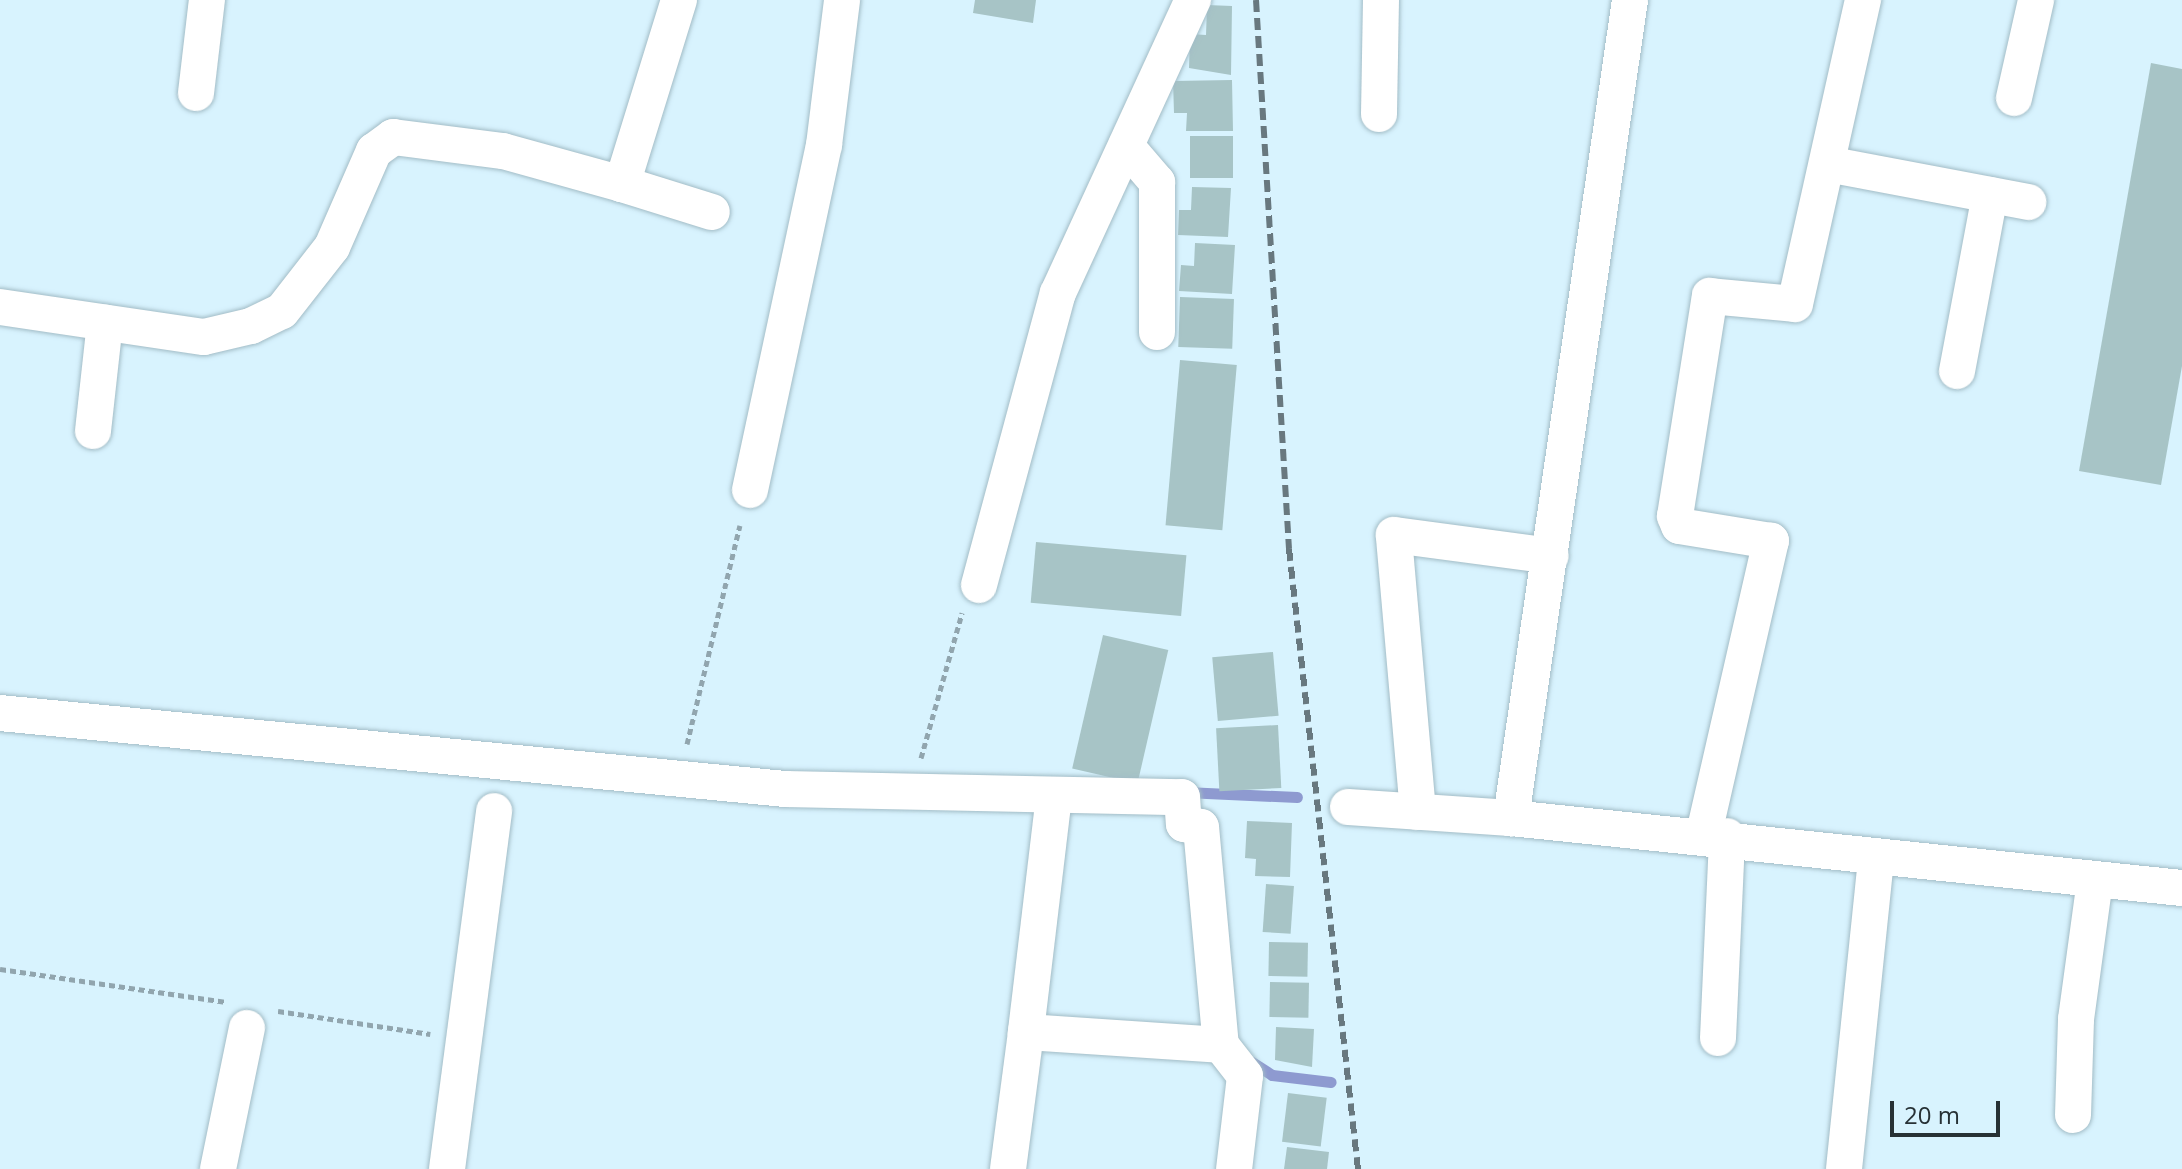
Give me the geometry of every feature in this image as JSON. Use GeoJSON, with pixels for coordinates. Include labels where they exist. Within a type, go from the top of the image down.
{"type":"FeatureCollection","features":[{"type":"Feature","properties":{"kind":"street"},"geometry":{"type":"LineString","coordinates":[[196,93],[207,0]]}},
{"type":"Feature","properties":{"kind":"street"},"geometry":{"type":"LineString","coordinates":[[622,184],[679,0]]}},
{"type":"Feature","properties":{"kind":"street"},"geometry":{"type":"LineString","coordinates":[[750,490],[824,145],[842,0]]}},
{"type":"Feature","properties":{"kind":"street"},"geometry":{"type":"LineString","coordinates":[[979,585],[1058,293],[1193,0]]}},
{"type":"Feature","properties":{"kind":"street"},"geometry":{"type":"LineString","coordinates":[[1379,114],[1381,0]]}},
{"type":"Feature","properties":{"kind":"street"},"geometry":{"type":"LineString","coordinates":[[1511,818],[1630,0]]}},
{"type":"Feature","properties":{"kind":"street"},"geometry":{"type":"LineString","coordinates":[[1718,1038],[1716,835],[1771,541],[1679,526],[1675,516],[1710,296],[1795,304],[1863,0]]}},
{"type":"Feature","properties":{"kind":"street"},"geometry":{"type":"LineString","coordinates":[[2014,98],[2036,0]]}},
{"type":"Feature","properties":{"kind":"street"},"geometry":{"type":"LineString","coordinates":[[0,307],[204,337],[282,311],[332,247],[374,151],[393,137],[503,151],[712,212]]}},
{"type":"Feature","properties":{"kind":"street"},"geometry":{"type":"LineString","coordinates":[[1126,146],[1157,182],[1157,332]]}},
{"type":"Feature","properties":{"kind":"street"},"geometry":{"type":"LineString","coordinates":[[1827,164],[2028,202]]}},
{"type":"Feature","properties":{"kind":"street"},"geometry":{"type":"LineString","coordinates":[[1957,371],[1990,195]]}},
{"type":"Feature","properties":{"kind":"street"},"geometry":{"type":"LineString","coordinates":[[93,431],[105,323]]}},
{"type":"Feature","properties":{"kind":"street"},"geometry":{"type":"LineString","coordinates":[[1418,812],[1394,535],[1551,556]]}},
{"type":"Feature","properties":{"kind":"street"},"geometry":{"type":"LineString","coordinates":[[0,713],[681,781],[911,793],[1182,797],[1184,824],[1201,827],[1221,1045],[1245,1076],[1234,1169]]}},
{"type":"Feature","properties":{"kind":"street"},"geometry":{"type":"LineString","coordinates":[[1008,1169],[1054,796]]}},
{"type":"Feature","properties":{"kind":"street"},"geometry":{"type":"LineString","coordinates":[[1348,807],[1716,835],[1876,859],[2182,888]]}},
{"type":"Feature","properties":{"kind":"street"},"geometry":{"type":"LineString","coordinates":[[447,1169],[494,811]]}},
{"type":"Feature","properties":{"kind":"street"},"geometry":{"type":"LineString","coordinates":[[1844,1169],[1876,859]]}},
{"type":"Feature","properties":{"kind":"street"},"geometry":{"type":"LineString","coordinates":[[2073,1115],[2076,1019],[2095,880]]}},
{"type":"Feature","properties":{"kind":"street"},"geometry":{"type":"LineString","coordinates":[[218,1169],[247,1028]]}},
{"type":"Feature","properties":{"kind":"street"},"geometry":{"type":"LineString","coordinates":[[1026,1032],[1221,1045]]}},
{"type":"Feature","properties":{"kind":"path"},"geometry":{"type":"LineString","coordinates":[[681,781],[694,700],[750,490]]}},
{"type":"Feature","properties":{"kind":"path"},"geometry":{"type":"LineString","coordinates":[[911,793],[971,584],[979,585]]}},
{"type":"Feature","properties":{"kind":"building"},"geometry":{"type":"Polygon","coordinates":[[[975,0],[1036,0],[1033,23],[973,13],[975,0]]]}},
{"type":"Feature","properties":{"kind":"building"},"geometry":{"type":"Polygon","coordinates":[[[1207,5],[1232,6],[1231,75],[1189,68],[1190,34],[1206,35],[1207,5]]]}},
{"type":"Feature","properties":{"kind":"building"},"geometry":{"type":"Polygon","coordinates":[[[2151,63],[2182,69],[2182,366],[2161,485],[2079,471],[2151,63]]]}},
{"type":"Feature","properties":{"kind":"building"},"geometry":{"type":"Polygon","coordinates":[[[1232,80],[1233,131],[1186,131],[1187,113],[1174,113],[1173,81],[1232,80]]]}},
{"type":"Feature","properties":{"kind":"building"},"geometry":{"type":"Polygon","coordinates":[[[1190,136],[1233,136],[1233,178],[1190,178],[1190,136]]]}},
{"type":"Feature","properties":{"kind":"building"},"geometry":{"type":"Polygon","coordinates":[[[1192,187],[1231,188],[1228,237],[1178,235],[1179,210],[1191,210],[1192,187]]]}},
{"type":"Feature","properties":{"kind":"building"},"geometry":{"type":"Polygon","coordinates":[[[1195,243],[1235,245],[1232,294],[1179,291],[1181,265],[1194,266],[1195,243]]]}},
{"type":"Feature","properties":{"kind":"building"},"geometry":{"type":"Polygon","coordinates":[[[1180,297],[1234,299],[1232,349],[1178,347],[1180,297]]]}},
{"type":"Feature","properties":{"kind":"building"},"geometry":{"type":"Polygon","coordinates":[[[1180,360],[1237,365],[1222,530],[1166,525],[1180,360]]]}},
{"type":"Feature","properties":{"kind":"building"},"geometry":{"type":"Polygon","coordinates":[[[1036,542],[1186,555],[1181,616],[1031,603],[1036,542]]]}},
{"type":"Feature","properties":{"kind":"building"},"geometry":{"type":"Polygon","coordinates":[[[1103,635],[1168,650],[1137,784],[1072,768],[1103,635]]]}},
{"type":"Feature","properties":{"kind":"building"},"geometry":{"type":"Polygon","coordinates":[[[1273,652],[1279,716],[1218,721],[1212,657],[1273,652]]]}},
{"type":"Feature","properties":{"kind":"building"},"geometry":{"type":"Polygon","coordinates":[[[1278,725],[1281,788],[1219,791],[1216,728],[1278,725]]]}},
{"type":"Feature","properties":{"kind":"building"},"geometry":{"type":"Polygon","coordinates":[[[1247,821],[1292,823],[1290,877],[1255,876],[1256,859],[1245,858],[1247,821]]]}},
{"type":"Feature","properties":{"kind":"building"},"geometry":{"type":"Polygon","coordinates":[[[1266,884],[1294,886],[1291,934],[1263,932],[1266,884]]]}},
{"type":"Feature","properties":{"kind":"building"},"geometry":{"type":"Polygon","coordinates":[[[1269,942],[1308,943],[1307,977],[1268,976],[1269,942]]]}},
{"type":"Feature","properties":{"kind":"building"},"geometry":{"type":"Polygon","coordinates":[[[1270,982],[1309,983],[1308,1018],[1269,1017],[1270,982]]]}},
{"type":"Feature","properties":{"kind":"building"},"geometry":{"type":"Polygon","coordinates":[[[1276,1027],[1314,1029],[1312,1067],[1275,1060],[1276,1027]]]}},
{"type":"Feature","properties":{"kind":"building"},"geometry":{"type":"Polygon","coordinates":[[[1288,1093],[1327,1098],[1321,1146],[1282,1142],[1288,1093]]]}},
{"type":"Feature","properties":{"kind":"building"},"geometry":{"type":"Polygon","coordinates":[[[1287,1147],[1329,1152],[1327,1169],[1284,1169],[1287,1147]]]}},
{"type":"Feature","properties":{"kind":"waterway"},"geometry":{"type":"LineString","coordinates":[[1185,792],[1297,797]]}},
{"type":"Feature","properties":{"kind":"waterway"},"geometry":{"type":"LineString","coordinates":[[1252,1062],[1272,1075],[1331,1082]]}},
{"type":"Feature","properties":{"kind":"railway"},"geometry":{"type":"LineString","coordinates":[[1256,0],[1289,549],[1358,1169]]}}]}
